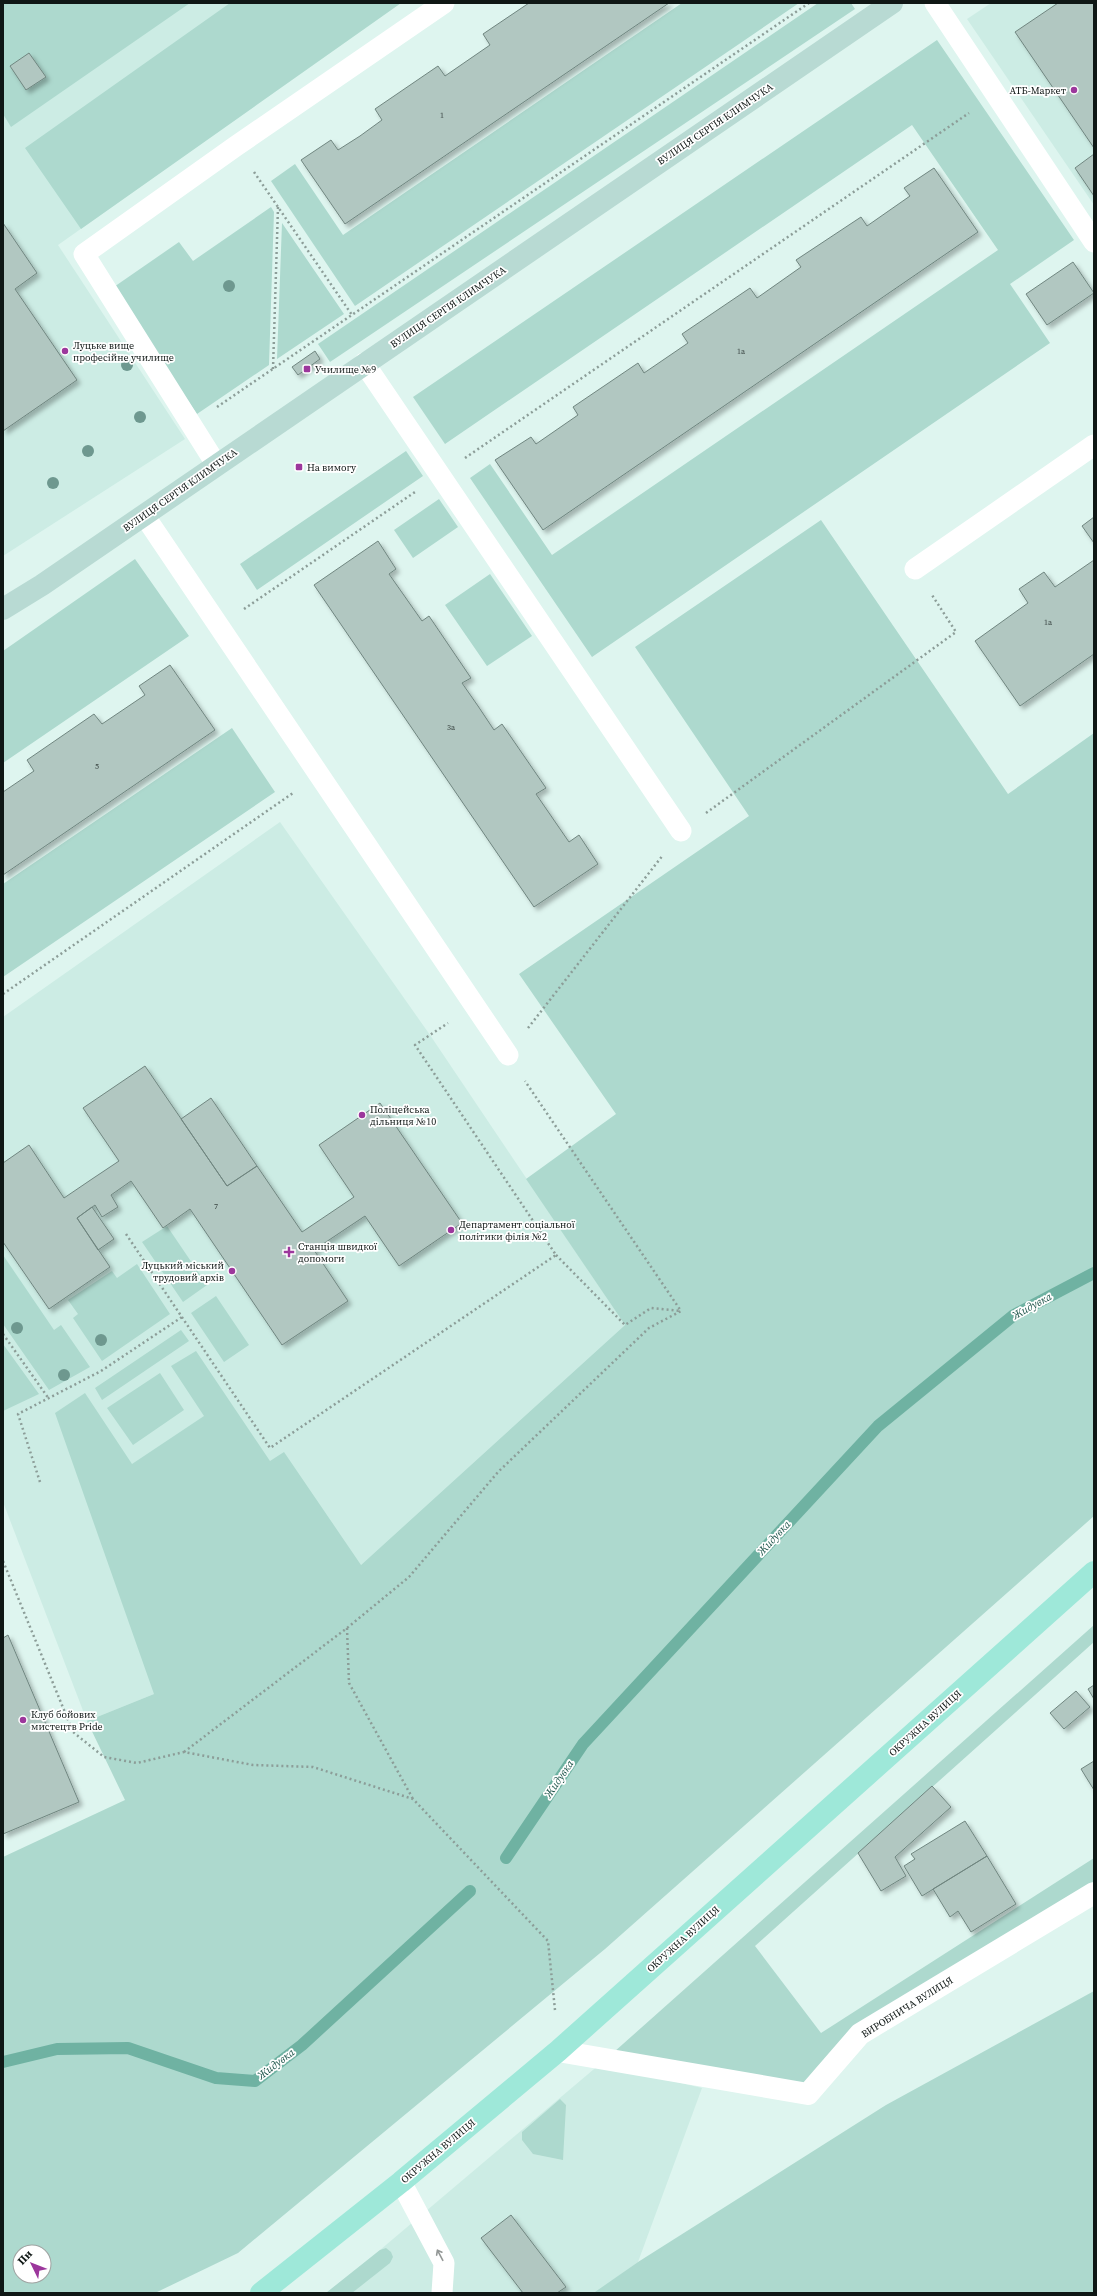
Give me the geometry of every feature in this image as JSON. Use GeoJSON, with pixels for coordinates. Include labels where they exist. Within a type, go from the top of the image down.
{"type":"FeatureCollection","features":[{"type":"Feature","properties":{"kind":"main road","name":"ОКРУЖНА ВУЛИЦЯ"},"geometry":{"type":"LineString","coordinates":[[261,2293],[401,2182],[558,2051],[1094,1572]]}},
{"type":"Feature","properties":{"kind":"street","name":"ВУЛИЦЯ СЕРГІЯ КЛИМЧУКА"},"geometry":{"type":"LineString","coordinates":[[3,609],[144,515],[216,464],[892,3]]}},
{"type":"Feature","properties":{"kind":"street","name":"ВИРОБНИЧА ВУЛИЦЯ"},"geometry":{"type":"LineString","coordinates":[[558,2051],[808,2094],[860,2034],[1094,1893]]}},
{"type":"Feature","properties":{"kind":"lane"},"geometry":{"type":"LineString","coordinates":[[216,464],[84,254],[236,146],[444,3]]}},
{"type":"Feature","properties":{"kind":"lane"},"geometry":{"type":"LineString","coordinates":[[935,3],[1094,242]]}},
{"type":"Feature","properties":{"kind":"lane"},"geometry":{"type":"LineString","coordinates":[[364,364],[681,831]]}},
{"type":"Feature","properties":{"kind":"lane"},"geometry":{"type":"LineString","coordinates":[[915,569],[1094,445]]}},
{"type":"Feature","properties":{"kind":"lane"},"geometry":{"type":"LineString","coordinates":[[144,515],[318,776],[508,1055]]}},
{"type":"Feature","properties":{"kind":"lane"},"geometry":{"type":"LineString","coordinates":[[401,2182],[444,2263],[442,2293]]}},
{"type":"Feature","properties":{"kind":"path"},"geometry":{"type":"LineString","coordinates":[[191,425],[809,3]]}},
{"type":"Feature","properties":{"kind":"path"},"geometry":{"type":"LineString","coordinates":[[219,626],[996,95]]}},
{"type":"Feature","properties":{"kind":"path"},"geometry":{"type":"LineString","coordinates":[[236,146],[352,315]]}},
{"type":"Feature","properties":{"kind":"path"},"geometry":{"type":"LineString","coordinates":[[273,369],[278,206]]}},
{"type":"Feature","properties":{"kind":"path"},"geometry":{"type":"LineString","coordinates":[[681,1311],[508,1055],[681,831],[956,632],[915,569]]}},
{"type":"Feature","properties":{"kind":"path"},"geometry":{"type":"LineString","coordinates":[[3,994],[318,776]]}},
{"type":"Feature","properties":{"kind":"path"},"geometry":{"type":"LineString","coordinates":[[474,1005],[415,1045],[556,1255],[625,1325],[651,1308],[681,1311]]}},
{"type":"Feature","properties":{"kind":"path"},"geometry":{"type":"LineString","coordinates":[[126,1234],[270,1448],[556,1255]]}},
{"type":"Feature","properties":{"kind":"path"},"geometry":{"type":"LineString","coordinates":[[184,1752],[347,1628],[409,1577],[498,1472],[649,1328],[681,1311]]}},
{"type":"Feature","properties":{"kind":"path"},"geometry":{"type":"LineString","coordinates":[[40,1482],[18,1414],[101,1371],[182,1317]]}},
{"type":"Feature","properties":{"kind":"path"},"geometry":{"type":"LineString","coordinates":[[3,1334],[49,1399]]}},
{"type":"Feature","properties":{"kind":"path"},"geometry":{"type":"LineString","coordinates":[[3,1561],[73,1732],[104,1757],[137,1763],[184,1752],[253,1765],[313,1767],[413,1799]]}},
{"type":"Feature","properties":{"kind":"path"},"geometry":{"type":"LineString","coordinates":[[347,1628],[349,1683],[413,1799],[548,1941],[558,2051]]}},
{"type":"Feature","properties":{"kind":"shaded area","name":"Луцьке вище професійне училище"},"geometry":{"type":"Polygon","coordinates":[[[3,3],[401,3],[58,245],[185,439],[3,556],[3,3]]]}},
{"type":"Feature","properties":{"kind":"shaded area"},"geometry":{"type":"Polygon","coordinates":[[[3,3],[190,3],[11,127],[3,114],[3,3]]]}},
{"type":"Feature","properties":{"kind":"shaded area"},"geometry":{"type":"Polygon","coordinates":[[[230,3],[401,3],[81,229],[25,148],[230,3]]]}},
{"type":"Feature","properties":{"kind":"shaded area"},"geometry":{"type":"Polygon","coordinates":[[[682,3],[799,3],[355,306],[271,181],[295,164],[343,235],[682,3]]]}},
{"type":"Feature","properties":{"kind":"shaded area"},"geometry":{"type":"Polygon","coordinates":[[[818,3],[851,3],[855,9],[330,362],[318,344],[818,3]]]}},
{"type":"Feature","properties":{"kind":"shaded area"},"geometry":{"type":"Polygon","coordinates":[[[991,3],[1094,3],[1094,205],[967,19],[991,3]]]}},
{"type":"Feature","properties":{"kind":"shaded area"},"geometry":{"type":"Polygon","coordinates":[[[937,40],[1074,240],[1010,284],[1050,343],[592,657],[470,478],[490,464],[552,555],[998,250],[912,125],[445,444],[413,397],[937,40]]]}},
{"type":"Feature","properties":{"kind":"shaded area"},"geometry":{"type":"Polygon","coordinates":[[[271,207],[274,212],[269,365],[197,414],[111,289],[179,242],[193,261],[271,207]]]}},
{"type":"Feature","properties":{"kind":"shaded area"},"geometry":{"type":"Polygon","coordinates":[[[282,223],[344,314],[277,359],[282,223]]]}},
{"type":"Feature","properties":{"kind":"shaded area"},"geometry":{"type":"Polygon","coordinates":[[[406,451],[423,476],[257,590],[240,564],[406,451]]]}},
{"type":"Feature","properties":{"kind":"shaded area"},"geometry":{"type":"Polygon","coordinates":[[[439,499],[458,527],[413,558],[394,530],[439,499]]]}},
{"type":"Feature","properties":{"kind":"shaded area"},"geometry":{"type":"Polygon","coordinates":[[[821,520],[1008,794],[1094,733],[1094,1516],[605,1949],[238,2253],[155,2293],[3,2293],[3,1857],[125,1800],[87,1721],[154,1694],[55,1413],[85,1393],[132,1464],[204,1416],[171,1366],[196,1351],[270,1461],[284,1452],[361,1565],[625,1325],[526,1179],[616,1114],[519,974],[749,816],[635,647],[821,520]]]}},
{"type":"Feature","properties":{"kind":"shaded area"},"geometry":{"type":"Polygon","coordinates":[[[135,559],[189,636],[3,763],[3,651],[135,559]]]}},
{"type":"Feature","properties":{"kind":"shaded area"},"geometry":{"type":"Polygon","coordinates":[[[490,574],[532,636],[487,666],[445,605],[490,574]]]}},
{"type":"Feature","properties":{"kind":"shaded area"},"geometry":{"type":"Polygon","coordinates":[[[232,728],[275,792],[3,977],[3,884],[232,728]]]}},
{"type":"Feature","properties":{"kind":"shaded area","name":"Станція швидкої допомоги"},"geometry":{"type":"Polygon","coordinates":[[[280,822],[430,1035],[625,1325],[361,1565],[154,1694],[87,1721],[3,1502],[3,1017],[280,822]]]}},
{"type":"Feature","properties":{"kind":"shaded area"},"geometry":{"type":"Polygon","coordinates":[[[167,1226],[207,1285],[183,1302],[142,1242],[167,1226]]]}},
{"type":"Feature","properties":{"kind":"shaded area"},"geometry":{"type":"Polygon","coordinates":[[[3,1255],[54,1330],[61,1325],[90,1367],[49,1390],[3,1324],[3,1255]]]}},
{"type":"Feature","properties":{"kind":"shaded area"},"geometry":{"type":"Polygon","coordinates":[[[137,1264],[170,1314],[102,1361],[73,1318],[78,1314],[68,1300],[112,1271],[117,1278],[137,1264]]]}},
{"type":"Feature","properties":{"kind":"shaded area"},"geometry":{"type":"Polygon","coordinates":[[[216,1296],[249,1345],[224,1362],[191,1313],[216,1296]]]}},
{"type":"Feature","properties":{"kind":"shaded area"},"geometry":{"type":"Polygon","coordinates":[[[181,1330],[189,1341],[102,1400],[95,1388],[181,1330]]]}},
{"type":"Feature","properties":{"kind":"shaded area"},"geometry":{"type":"Polygon","coordinates":[[[3,1344],[39,1394],[3,1411],[3,1344]]]}},
{"type":"Feature","properties":{"kind":"shaded area"},"geometry":{"type":"Polygon","coordinates":[[[160,1373],[184,1410],[133,1445],[107,1408],[160,1373]]]}},
{"type":"Feature","properties":{"kind":"shaded area"},"geometry":{"type":"Polygon","coordinates":[[[1094,1625],[1094,1642],[755,1946],[821,2033],[1094,1858],[1094,1883],[803,2084],[614,2052],[1094,1625]]]}},
{"type":"Feature","properties":{"kind":"shaded area"},"geometry":{"type":"Polygon","coordinates":[[[1094,1991],[1094,2293],[595,2292],[638,2262],[886,2105],[1094,1991]]]}},
{"type":"Feature","properties":{"kind":"shaded area"},"geometry":{"type":"Polygon","coordinates":[[[600,2064],[702,2088],[638,2262],[595,2293],[326,2293],[380,2250],[600,2064]]]}},
{"type":"Feature","properties":{"kind":"shaded area"},"geometry":{"type":"Polygon","coordinates":[[[560,2099],[566,2105],[563,2160],[533,2154],[522,2140],[522,2132],[560,2099]]]}},
{"type":"Feature","properties":{"kind":"shaded area"},"geometry":{"type":"Polygon","coordinates":[[[386,2248],[391,2252],[393,2257],[390,2263],[352,2293],[326,2293],[380,2250],[386,2248]]]}},
{"type":"Feature","properties":{"kind":"building"},"geometry":{"type":"Polygon","coordinates":[[[529,3],[669,3],[345,224],[301,160],[331,140],[338,150],[360,136],[382,120],[375,109],[438,66],[445,76],[490,45],[483,34],[529,3]]]}},
{"type":"Feature","properties":{"kind":"building","name":"АТБ-Маркет"},"geometry":{"type":"Polygon","coordinates":[[[1058,3],[1094,3],[1094,148],[1015,32],[1058,3]]]}},
{"type":"Feature","properties":{"kind":"building"},"geometry":{"type":"Polygon","coordinates":[[[29,53],[46,77],[26,90],[10,66],[29,53]]]}},
{"type":"Feature","properties":{"kind":"building"},"geometry":{"type":"Polygon","coordinates":[[[1094,154],[1094,196],[1075,168],[1094,154]]]}},
{"type":"Feature","properties":{"kind":"building"},"geometry":{"type":"Polygon","coordinates":[[[934,168],[978,232],[543,530],[495,460],[531,437],[536,444],[578,415],[573,407],[638,363],[644,373],[688,343],[682,334],[750,288],[757,298],[801,267],[796,260],[861,217],[867,226],[910,196],[904,188],[934,168]]]}},
{"type":"Feature","properties":{"kind":"building"},"geometry":{"type":"Polygon","coordinates":[[[3,223],[37,273],[15,289],[77,380],[3,431],[3,223]]]}},
{"type":"Feature","properties":{"kind":"building"},"geometry":{"type":"Polygon","coordinates":[[[1073,262],[1094,293],[1047,325],[1026,294],[1073,262]]]}},
{"type":"Feature","properties":{"kind":"building"},"geometry":{"type":"Polygon","coordinates":[[[315,351],[320,359],[298,375],[292,367],[315,351]]]}},
{"type":"Feature","properties":{"kind":"building"},"geometry":{"type":"Polygon","coordinates":[[[1094,517],[1094,543],[1082,526],[1094,517]]]}},
{"type":"Feature","properties":{"kind":"building"},"geometry":{"type":"Polygon","coordinates":[[[378,541],[396,569],[389,574],[422,621],[429,616],[471,678],[462,683],[494,730],[502,724],[546,788],[536,794],[569,842],[579,835],[598,864],[534,907],[314,585],[378,541]]]}},
{"type":"Feature","properties":{"kind":"building"},"geometry":{"type":"Polygon","coordinates":[[[1094,560],[1094,654],[1020,706],[975,641],[1028,603],[1019,589],[1044,572],[1055,587],[1094,560]]]}},
{"type":"Feature","properties":{"kind":"building"},"geometry":{"type":"Polygon","coordinates":[[[170,665],[215,730],[3,875],[3,792],[34,771],[27,760],[94,714],[102,724],[145,695],[139,686],[170,665]]]}},
{"type":"Feature","properties":{"kind":"building"},"geometry":{"type":"Polygon","coordinates":[[[145,1066],[227,1186],[257,1166],[302,1232],[354,1197],[319,1145],[380,1103],[462,1223],[399,1266],[365,1216],[314,1250],[348,1301],[282,1345],[190,1209],[163,1228],[131,1181],[111,1195],[118,1207],[102,1217],[95,1205],[77,1218],[110,1267],[49,1309],[3,1242],[3,1163],[29,1145],[64,1198],[119,1161],[83,1108],[145,1066]]]}},
{"type":"Feature","properties":{"kind":"building"},"geometry":{"type":"Polygon","coordinates":[[[211,1098],[257,1166],[227,1186],[181,1119],[211,1098]]]}},
{"type":"Feature","properties":{"kind":"building"},"geometry":{"type":"Polygon","coordinates":[[[92,1207],[114,1239],[98,1250],[77,1218],[92,1207]]]}},
{"type":"Feature","properties":{"kind":"building","name":"Клуб бойових мистецтв Pride"},"geometry":{"type":"Polygon","coordinates":[[[8,1635],[79,1802],[3,1834],[3,1638],[8,1635]]]}},
{"type":"Feature","properties":{"kind":"building"},"geometry":{"type":"Polygon","coordinates":[[[1094,1685],[1094,1699],[1088,1689],[1094,1685]]]}},
{"type":"Feature","properties":{"kind":"building"},"geometry":{"type":"Polygon","coordinates":[[[1076,1691],[1090,1707],[1064,1729],[1050,1713],[1076,1691]]]}},
{"type":"Feature","properties":{"kind":"building"},"geometry":{"type":"Polygon","coordinates":[[[1094,1761],[1094,1790],[1081,1769],[1094,1761]]]}},
{"type":"Feature","properties":{"kind":"building"},"geometry":{"type":"Polygon","coordinates":[[[932,1786],[951,1807],[895,1857],[906,1876],[881,1891],[858,1853],[932,1786]]]}},
{"type":"Feature","properties":{"kind":"building"},"geometry":{"type":"Polygon","coordinates":[[[965,1821],[987,1856],[922,1896],[904,1866],[915,1859],[911,1854],[965,1821]]]}},
{"type":"Feature","properties":{"kind":"building"},"geometry":{"type":"Polygon","coordinates":[[[987,1856],[1016,1904],[971,1932],[958,1911],[950,1917],[933,1889],[987,1856]]]}},
{"type":"Feature","properties":{"kind":"building"},"geometry":{"type":"Polygon","coordinates":[[[511,2215],[566,2287],[557,2293],[523,2293],[481,2238],[511,2215]]]}},
{"type":"Feature","properties":{"kind":"waterway","name":"Жидувка"},"geometry":{"type":"LineString","coordinates":[[506,1858],[583,1744],[878,1426],[1014,1315],[1094,1273]]}},
{"type":"Feature","properties":{"kind":"waterway","name":"Жидувка"},"geometry":{"type":"LineString","coordinates":[[3,2062],[57,2049],[128,2048],[216,2078],[255,2081],[302,2045],[470,1891]]}},
{"type":"Feature","properties":{"kind":"place","name":"АТБ-Маркет"},"geometry":{"type":"Point","coordinates":[1074,90]}},
{"type":"Feature","properties":{"kind":"place","name":"Луцьке вище професійне училище"},"geometry":{"type":"Point","coordinates":[65,351]}},
{"type":"Feature","properties":{"kind":"place","name":"Училище №9"},"geometry":{"type":"Point","coordinates":[307,369]}},
{"type":"Feature","properties":{"kind":"place","name":"На вимогу"},"geometry":{"type":"Point","coordinates":[299,467]}},
{"type":"Feature","properties":{"kind":"place","name":"Поліцейська дільниця №10"},"geometry":{"type":"Point","coordinates":[362,1115]}},
{"type":"Feature","properties":{"kind":"place","name":"Департамент соціальної політики філія №2"},"geometry":{"type":"Point","coordinates":[451,1230]}},
{"type":"Feature","properties":{"kind":"place","name":"Станція швидкої допомоги"},"geometry":{"type":"Point","coordinates":[289,1252]}},
{"type":"Feature","properties":{"kind":"place","name":"Луцький міський трудовий архів"},"geometry":{"type":"Point","coordinates":[232,1271]}},
{"type":"Feature","properties":{"kind":"place","name":"Клуб бойових мистецтв Pride"},"geometry":{"type":"Point","coordinates":[23,1720]}}]}
